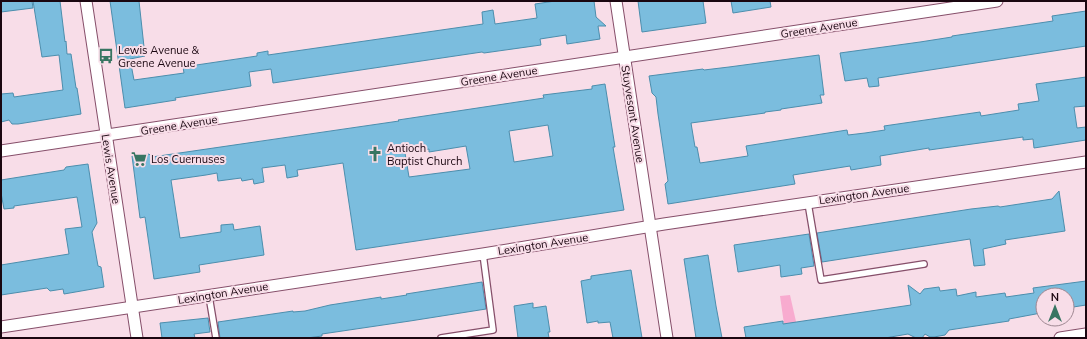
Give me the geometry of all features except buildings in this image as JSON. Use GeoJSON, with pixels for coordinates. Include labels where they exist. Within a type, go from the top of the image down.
{"type":"FeatureCollection","features":[{"type":"Feature","properties":{"kind":"street","name":"Lewis Avenue"},"geometry":{"type":"LineString","coordinates":[[86,1],[137,338]]}},
{"type":"Feature","properties":{"kind":"street","name":"Stuyvesant Avenue"},"geometry":{"type":"LineString","coordinates":[[616,1],[667,338]]}},
{"type":"Feature","properties":{"kind":"street","name":"Greene Avenue"},"geometry":{"type":"LineString","coordinates":[[1,152],[997,1]]}},
{"type":"Feature","properties":{"kind":"street","name":"Lexington Avenue"},"geometry":{"type":"LineString","coordinates":[[1,327],[483,254],[650,226],[1086,162]]}},
{"type":"Feature","properties":{"kind":"street"},"geometry":{"type":"LineString","coordinates":[[1060,338],[1086,334]]}},
{"type":"Feature","properties":{"kind":"lane"},"geometry":{"type":"LineString","coordinates":[[808,203],[821,280],[924,264]]}},
{"type":"Feature","properties":{"kind":"lane"},"geometry":{"type":"LineString","coordinates":[[441,338],[493,330],[483,254]]}},
{"type":"Feature","properties":{"kind":"lane"},"geometry":{"type":"LineString","coordinates":[[209,296],[216,338]]}},
{"type":"Feature","properties":{"kind":"shaded area"},"geometry":{"type":"Polygon","coordinates":[[[790,295],[797,326],[786,338],[780,296],[790,295]]]}},
{"type":"Feature","properties":{"kind":"place","name":"Lewis Avenue & Greene Avenue"},"geometry":{"type":"Point","coordinates":[106,56]}},
{"type":"Feature","properties":{"kind":"place","name":"Antioch Baptist Church"},"geometry":{"type":"Point","coordinates":[375,154]}},
{"type":"Feature","properties":{"kind":"place","name":"Los Cuernuses"},"geometry":{"type":"Point","coordinates":[139,159]}}]}
